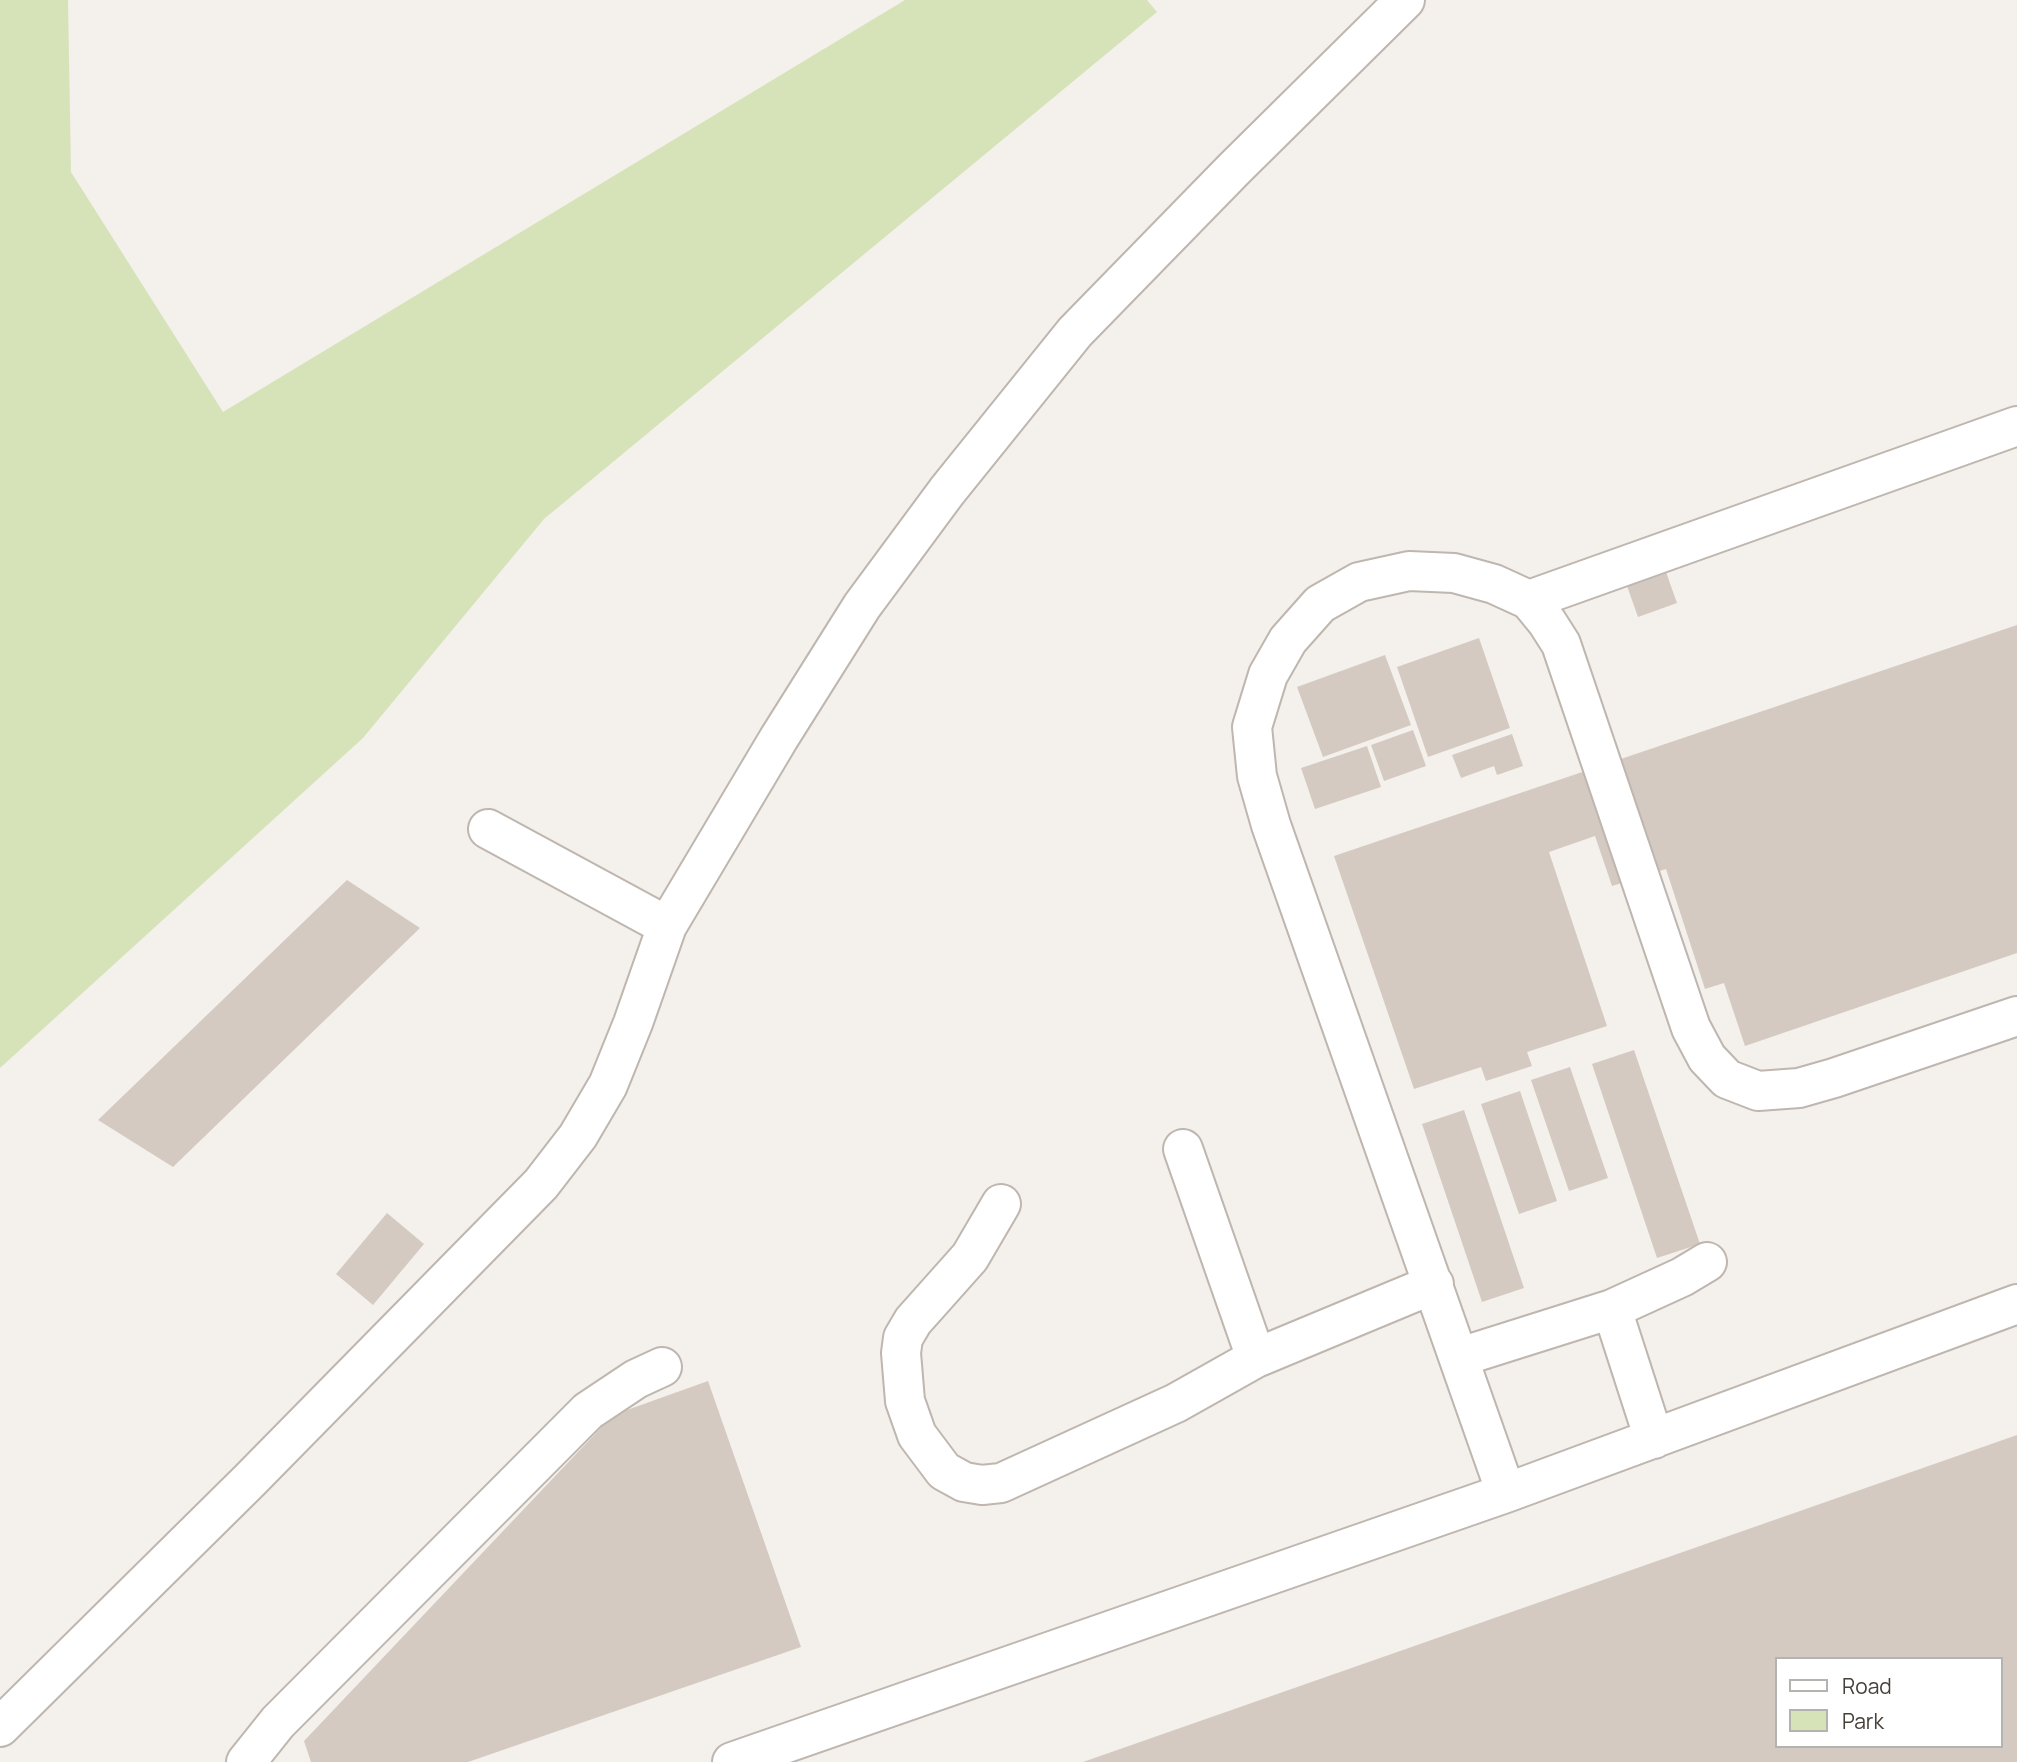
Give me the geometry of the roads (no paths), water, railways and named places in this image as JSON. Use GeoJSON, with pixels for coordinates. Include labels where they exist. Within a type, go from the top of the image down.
{"type":"FeatureCollection","features":[{"type":"Feature","properties":{"kind":"street"},"geometry":{"type":"LineString","coordinates":[[0,1727],[250,1480],[541,1184],[578,1136],[608,1085],[667,926],[779,738],[862,606],[964,470],[1075,332],[1405,0]]}},
{"type":"Feature","properties":{"kind":"street"},"geometry":{"type":"LineString","coordinates":[[1529,600],[2017,426]]}},
{"type":"Feature","properties":{"kind":"street"},"geometry":{"type":"LineString","coordinates":[[1506,1493],[1271,825],[1257,776],[1252,727],[1268,675],[1287,640],[1320,604],[1359,582],[1409,571],[1454,573],[1494,583],[1529,600],[1548,622],[1569,664],[1691,1028],[1707,1058],[1727,1079],[1758,1091],[1799,1088],[2017,1016]]}},
{"type":"Feature","properties":{"kind":"street"},"geometry":{"type":"LineString","coordinates":[[488,829],[667,926]]}},
{"type":"Feature","properties":{"kind":"street"},"geometry":{"type":"LineString","coordinates":[[1183,1149],[1256,1358]]}},
{"type":"Feature","properties":{"kind":"street"},"geometry":{"type":"LineString","coordinates":[[1001,1204],[970,1257],[913,1321],[903,1338],[901,1353],[905,1401],[917,1435],[944,1471],[964,1482],[982,1485],[1001,1483],[1176,1404],[1256,1358],[1434,1284]]}},
{"type":"Feature","properties":{"kind":"street"},"geometry":{"type":"LineString","coordinates":[[1460,1357],[1612,1309],[1682,1277],[1707,1262]]}},
{"type":"Feature","properties":{"kind":"street"},"geometry":{"type":"LineString","coordinates":[[732,1762],[1506,1493],[2017,1304]]}},
{"type":"Feature","properties":{"kind":"street"},"geometry":{"type":"LineString","coordinates":[[1612,1309],[1654,1439]]}},
{"type":"Feature","properties":{"kind":"street"},"geometry":{"type":"LineString","coordinates":[[246,1762],[278,1722],[588,1411],[636,1378],[662,1367]]}}]}
